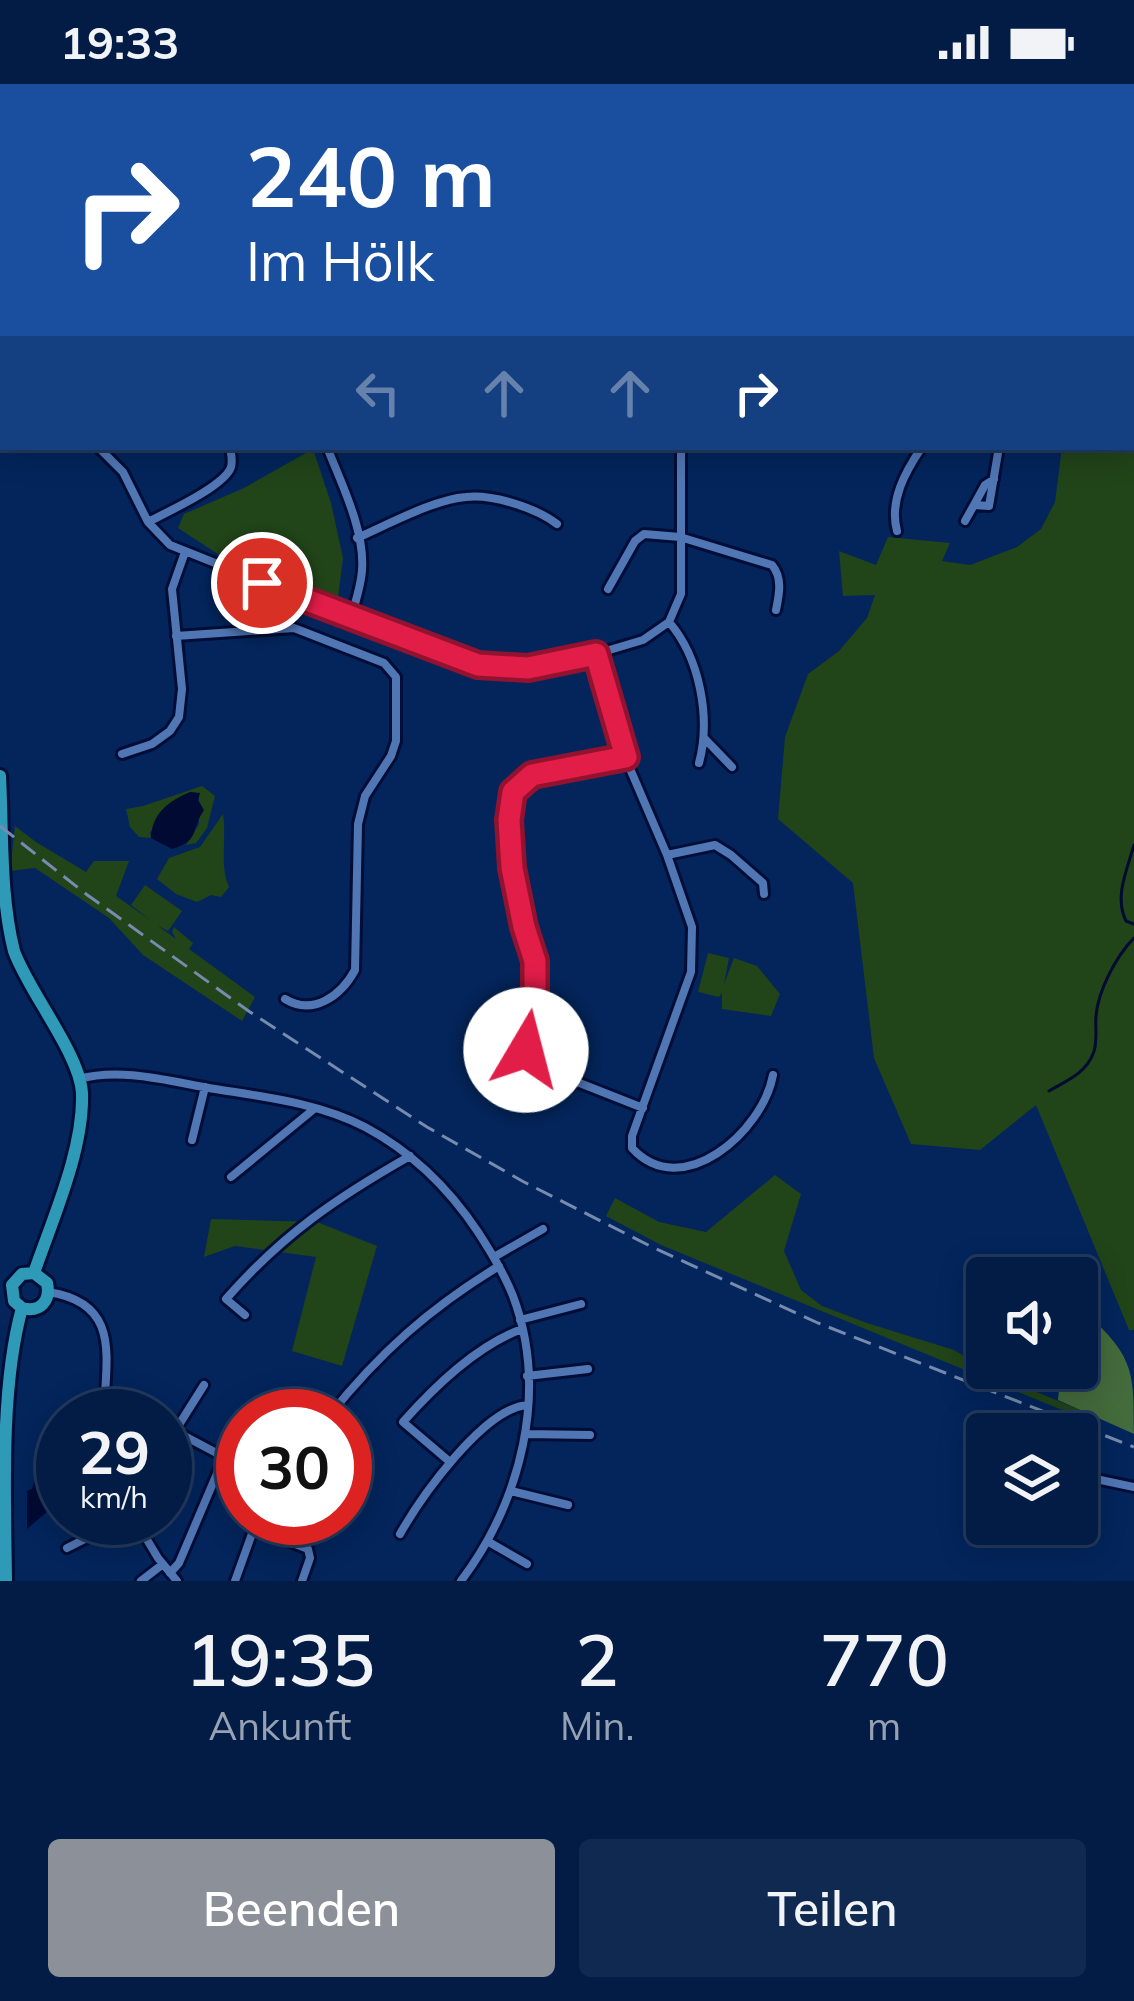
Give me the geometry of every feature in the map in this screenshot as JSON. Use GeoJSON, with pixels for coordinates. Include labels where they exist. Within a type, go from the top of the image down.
{"type":"FeatureCollection","features":[{"type":"Feature","properties":{"kind":"main road"},"geometry":{"type":"LineString","coordinates":[[0,776],[3,912],[14,953],[79,1079],[82,1097],[72,1159],[34,1273]]}},
{"type":"Feature","properties":{"kind":"main road"},"geometry":{"type":"LineString","coordinates":[[34,1273],[44,1280],[48,1292],[46,1301],[32,1310],[22,1308],[11,1296],[12,1285],[22,1274],[34,1273]]}},
{"type":"Feature","properties":{"kind":"main road"},"geometry":{"type":"LineString","coordinates":[[6,1581],[4,1388],[22,1308]]}},
{"type":"Feature","properties":{"kind":"street"},"geometry":{"type":"LineString","coordinates":[[101,450],[123,472],[148,522],[170,545],[463,662],[494,668],[528,668],[596,654],[643,640],[669,622],[682,594],[681,450]]}},
{"type":"Feature","properties":{"kind":"street"},"geometry":{"type":"LineString","coordinates":[[148,522],[227,474],[230,450]]}},
{"type":"Feature","properties":{"kind":"street"},"geometry":{"type":"LineString","coordinates":[[328,450],[350,506],[362,573],[352,619]]}},
{"type":"Feature","properties":{"kind":"street"},"geometry":{"type":"LineString","coordinates":[[897,531],[894,506],[920,450]]}},
{"type":"Feature","properties":{"kind":"street"},"geometry":{"type":"LineString","coordinates":[[965,520],[974,505],[989,506],[999,450]]}},
{"type":"Feature","properties":{"kind":"street"},"geometry":{"type":"LineString","coordinates":[[357,538],[467,496],[537,510],[557,524]]}},
{"type":"Feature","properties":{"kind":"street"},"geometry":{"type":"LineString","coordinates":[[608,589],[635,541],[644,534],[680,537],[772,566],[779,585],[776,610]]}},
{"type":"Feature","properties":{"kind":"street"},"geometry":{"type":"LineString","coordinates":[[122,754],[152,744],[179,717],[182,689],[172,589],[185,552]]}},
{"type":"Feature","properties":{"kind":"street"},"geometry":{"type":"LineString","coordinates":[[669,622],[687,652],[699,690],[705,739],[699,763]]}},
{"type":"Feature","properties":{"kind":"street"},"geometry":{"type":"LineString","coordinates":[[176,636],[294,628],[384,663],[396,677],[396,741],[364,796],[358,824],[355,970],[328,1001],[314,1005],[285,999]]}},
{"type":"Feature","properties":{"kind":"street"},"geometry":{"type":"LineString","coordinates":[[596,654],[626,757],[692,927],[691,972],[630,1142],[639,1155],[660,1166],[699,1163],[745,1130],[758,1113],[773,1075]]}},
{"type":"Feature","properties":{"kind":"street"},"geometry":{"type":"LineString","coordinates":[[705,739],[732,767]]}},
{"type":"Feature","properties":{"kind":"street"},"geometry":{"type":"LineString","coordinates":[[626,757],[532,775],[513,792],[509,820],[512,868],[535,961],[526,1050],[544,1070],[643,1108]]}},
{"type":"Feature","properties":{"kind":"street"},"geometry":{"type":"LineString","coordinates":[[667,855],[715,844],[763,883],[764,894]]}},
{"type":"Feature","properties":{"kind":"street"},"geometry":{"type":"LineString","coordinates":[[79,1079],[122,1075],[315,1108],[359,1124],[410,1156],[456,1201],[496,1262],[521,1324],[527,1376],[525,1434],[511,1491],[461,1581]]}},
{"type":"Feature","properties":{"kind":"street"},"geometry":{"type":"LineString","coordinates":[[192,1140],[205,1087]]}},
{"type":"Feature","properties":{"kind":"street"},"geometry":{"type":"LineString","coordinates":[[231,1177],[315,1108]]}},
{"type":"Feature","properties":{"kind":"street"},"geometry":{"type":"LineString","coordinates":[[245,1315],[226,1299],[270,1251],[328,1206],[410,1156]]}},
{"type":"Feature","properties":{"kind":"street"},"geometry":{"type":"LineString","coordinates":[[351,1389],[406,1331],[543,1229]]}},
{"type":"Feature","properties":{"kind":"street"},"geometry":{"type":"LineString","coordinates":[[48,1292],[83,1303],[104,1330],[105,1389]]}},
{"type":"Feature","properties":{"kind":"street"},"geometry":{"type":"LineString","coordinates":[[450,1462],[403,1422],[423,1400],[521,1324],[581,1304]]}},
{"type":"Feature","properties":{"kind":"street"},"geometry":{"type":"LineString","coordinates":[[527,1376],[588,1369]]}},
{"type":"Feature","properties":{"kind":"street"},"geometry":{"type":"LineString","coordinates":[[192,1404],[204,1385]]}},
{"type":"Feature","properties":{"kind":"street"},"geometry":{"type":"LineString","coordinates":[[400,1534],[450,1462],[509,1410],[527,1405]]}},
{"type":"Feature","properties":{"kind":"street"},"geometry":{"type":"LineString","coordinates":[[525,1434],[590,1435]]}},
{"type":"Feature","properties":{"kind":"street"},"geometry":{"type":"LineString","coordinates":[[192,1440],[224,1457],[192,1531]]}},
{"type":"Feature","properties":{"kind":"street"},"geometry":{"type":"LineString","coordinates":[[1098,1479],[1134,1487]]}},
{"type":"Feature","properties":{"kind":"street"},"geometry":{"type":"LineString","coordinates":[[511,1491],[568,1504]]}},
{"type":"Feature","properties":{"kind":"street"},"geometry":{"type":"LineString","coordinates":[[487,1541],[526,1564]]}},
{"type":"Feature","properties":{"kind":"street"},"geometry":{"type":"LineString","coordinates":[[67,1548],[73,1545]]}},
{"type":"Feature","properties":{"kind":"street"},"geometry":{"type":"LineString","coordinates":[[150,1545],[170,1573]]}},
{"type":"Feature","properties":{"kind":"street"},"geometry":{"type":"LineString","coordinates":[[141,1581],[170,1573],[186,1545]]}},
{"type":"Feature","properties":{"kind":"street"},"geometry":{"type":"LineString","coordinates":[[235,1581],[248,1545]]}},
{"type":"Feature","properties":{"kind":"street"},"geometry":{"type":"LineString","coordinates":[[300,1545],[310,1554],[302,1581]]}},
{"type":"Feature","properties":{"kind":"green space"},"geometry":{"type":"Polygon","coordinates":[[[313,450],[343,558],[337,606],[227,560],[178,528],[184,514],[313,450]]]}},
{"type":"Feature","properties":{"kind":"green space"},"geometry":{"type":"Polygon","coordinates":[[[1062,450],[1134,450],[1134,1330],[1129,1330],[1036,1105],[980,1150],[911,1144],[874,1058],[853,883],[778,819],[785,737],[808,674],[839,651],[867,618],[875,595],[843,596],[839,551],[876,565],[888,537],[950,543],[942,561],[970,565],[1017,547],[1041,529],[1055,502],[1062,450]]]}},
{"type":"Feature","properties":{"kind":"green space"},"geometry":{"type":"Polygon","coordinates":[[[202,786],[215,796],[207,828],[196,843],[186,845],[199,824],[199,794],[150,832],[151,838],[139,837],[130,827],[126,809],[202,786]]]}},
{"type":"Feature","properties":{"kind":"green space"},"geometry":{"type":"Polygon","coordinates":[[[223,814],[229,887],[221,897],[211,895],[197,902],[176,894],[157,879],[169,858],[200,847],[223,814]]]}},
{"type":"Feature","properties":{"kind":"green space"},"geometry":{"type":"Polygon","coordinates":[[[15,826],[86,872],[94,861],[129,861],[116,896],[150,920],[131,905],[145,885],[182,911],[168,931],[158,926],[176,939],[174,927],[193,943],[189,949],[255,997],[242,1021],[143,955],[109,918],[35,868],[10,871],[15,826]]]}},
{"type":"Feature","properties":{"kind":"green space"},"geometry":{"type":"Polygon","coordinates":[[[708,953],[729,958],[724,984],[734,958],[757,966],[780,994],[771,1016],[722,1009],[722,993],[719,997],[698,992],[708,953]]]}},
{"type":"Feature","properties":{"kind":"green space"},"geometry":{"type":"Polygon","coordinates":[[[775,1175],[801,1194],[784,1251],[801,1290],[822,1306],[954,1350],[966,1357],[966,1370],[661,1245],[606,1216],[615,1198],[659,1222],[706,1232],[775,1175]]]}},
{"type":"Feature","properties":{"kind":"green space"},"geometry":{"type":"Polygon","coordinates":[[[211,1219],[317,1222],[377,1246],[342,1366],[292,1351],[316,1257],[235,1246],[204,1257],[211,1219]]]}},
{"type":"Feature","properties":{"kind":"green space"},"geometry":{"type":"Polygon","coordinates":[[[1098,1325],[1128,1366],[1134,1434],[1098,1418],[1098,1413],[1058,1400],[1059,1389],[1098,1389],[1098,1325]]]}},
{"type":"Feature","properties":{"kind":"green space"},"geometry":{"type":"Polygon","coordinates":[[[1011,1389],[1029,1389],[1088,1413],[1069,1413],[1011,1389]]]}},
{"type":"Feature","properties":{"kind":"water"},"geometry":{"type":"Polygon","coordinates":[[[190,792],[200,793],[204,810],[191,838],[172,849],[151,838],[163,809],[190,792]]]}},
{"type":"Feature","properties":{"kind":"water"},"geometry":{"type":"Polygon","coordinates":[[[36,1475],[36,1521],[27,1529],[27,1491],[36,1475]]]}},
{"type":"Feature","properties":{"kind":"waterway"},"geometry":{"type":"LineString","coordinates":[[1134,845],[1121,903],[1126,921],[1134,924]]}},
{"type":"Feature","properties":{"kind":"waterway"},"geometry":{"type":"LineString","coordinates":[[1049,1091],[1090,1061],[1100,996],[1134,938]]}},
{"type":"Feature","properties":{"kind":"railway"},"geometry":{"type":"LineString","coordinates":[[0,826],[250,1012],[427,1127],[524,1182],[818,1323],[1134,1447]]}},
{"type":"Feature","properties":{"kind":"route"},"geometry":{"type":"LineString","coordinates":[[262,583],[463,662],[528,668],[596,654],[626,757],[532,775],[513,792],[509,820],[512,868],[535,961],[526,1050]]}}]}
